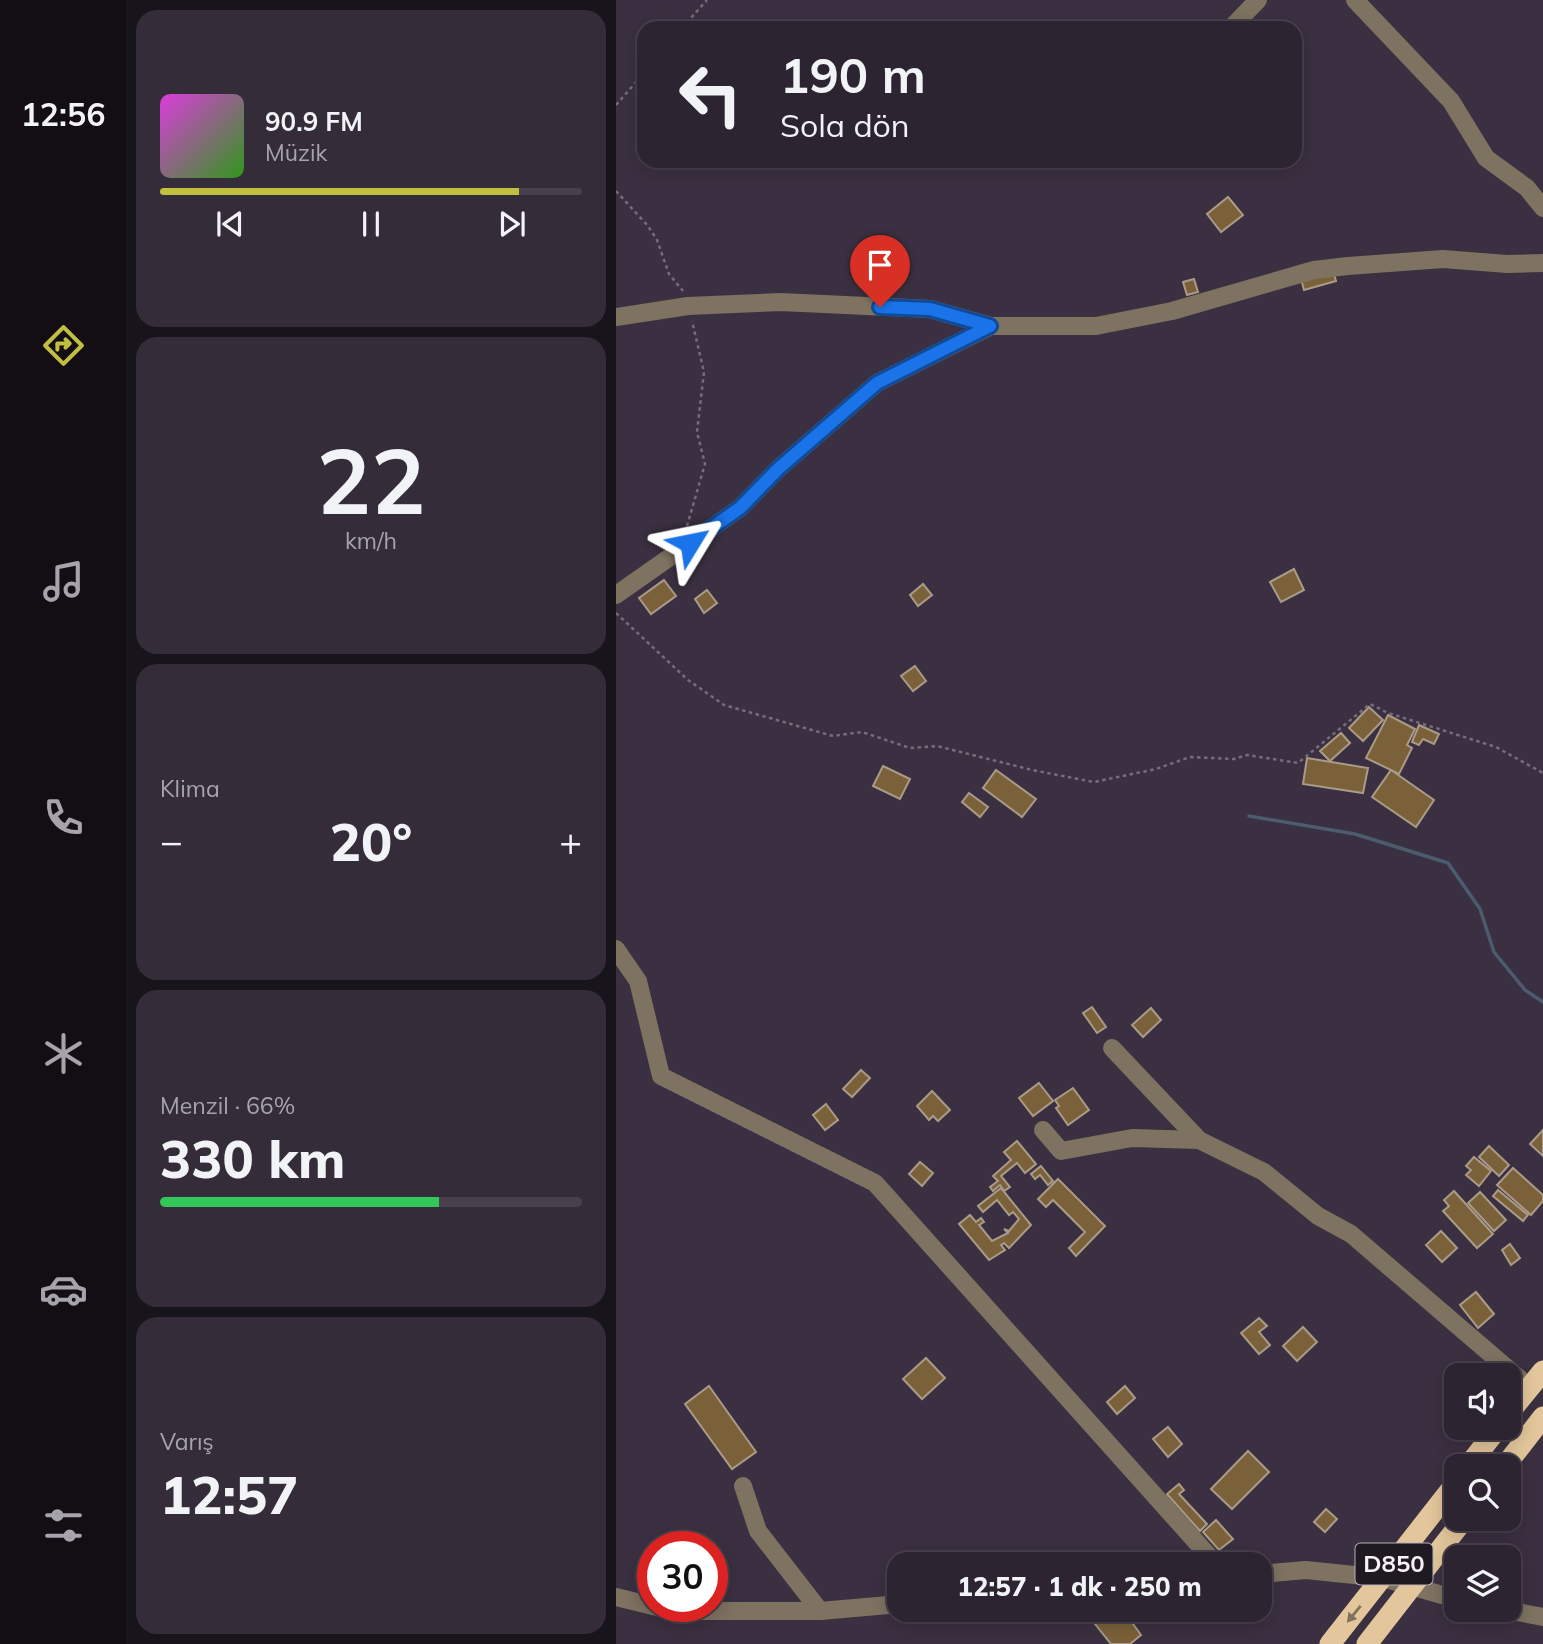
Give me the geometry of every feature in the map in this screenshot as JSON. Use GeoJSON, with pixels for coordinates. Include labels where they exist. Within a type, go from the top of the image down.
{"type":"FeatureCollection","features":[{"type":"Feature","properties":{"kind":"highway"},"geometry":{"type":"LineString","coordinates":[[1521,1398],[1536,1379]]}},
{"type":"Feature","properties":{"kind":"highway"},"geometry":{"type":"LineString","coordinates":[[1514,1454],[1543,1417]]}},
{"type":"Feature","properties":{"kind":"highway"},"geometry":{"type":"LineString","coordinates":[[1477,1454],[1489,1440]]}},
{"type":"Feature","properties":{"kind":"highway","name":"D850"},"geometry":{"type":"LineString","coordinates":[[1330,1644],[1444,1499]]}},
{"type":"Feature","properties":{"kind":"highway","name":"D850"},"geometry":{"type":"LineString","coordinates":[[1367,1644],[1455,1531]]}},
{"type":"Feature","properties":{"kind":"street"},"geometry":{"type":"LineString","coordinates":[[1238,21],[1258,0]]}},
{"type":"Feature","properties":{"kind":"street"},"geometry":{"type":"LineString","coordinates":[[1355,0],[1451,101],[1486,158],[1527,188],[1543,208]]}},
{"type":"Feature","properties":{"kind":"street"},"geometry":{"type":"LineString","coordinates":[[616,317],[688,306],[781,302],[930,309],[990,326],[1096,326],[1172,311],[1314,270],[1443,259],[1507,264],[1543,263]]}},
{"type":"Feature","properties":{"kind":"street"},"geometry":{"type":"LineString","coordinates":[[616,595],[740,508],[778,469],[877,383],[990,326]]}},
{"type":"Feature","properties":{"kind":"street"},"geometry":{"type":"LineString","coordinates":[[616,949],[638,981],[661,1076],[875,1183],[1205,1552]]}},
{"type":"Feature","properties":{"kind":"street"},"geometry":{"type":"LineString","coordinates":[[1112,1048],[1199,1140],[1264,1172],[1318,1216],[1351,1234],[1536,1379]]}},
{"type":"Feature","properties":{"kind":"street"},"geometry":{"type":"LineString","coordinates":[[1043,1130],[1061,1151],[1132,1138],[1199,1140]]}},
{"type":"Feature","properties":{"kind":"street"},"geometry":{"type":"LineString","coordinates":[[743,1486],[758,1531],[820,1611]]}},
{"type":"Feature","properties":{"kind":"street"},"geometry":{"type":"LineString","coordinates":[[1272,1573],[1306,1570],[1383,1578],[1444,1596]]}},
{"type":"Feature","properties":{"kind":"street"},"geometry":{"type":"LineString","coordinates":[[616,1597],[637,1602]]}},
{"type":"Feature","properties":{"kind":"street"},"geometry":{"type":"LineString","coordinates":[[728,1611],[820,1611],[887,1605]]}},
{"type":"Feature","properties":{"kind":"street"},"geometry":{"type":"LineString","coordinates":[[1521,1613],[1543,1617]]}},
{"type":"Feature","properties":{"kind":"path"},"geometry":{"type":"LineString","coordinates":[[688,21],[707,0]]}},
{"type":"Feature","properties":{"kind":"path"},"geometry":{"type":"LineString","coordinates":[[616,105],[637,81]]}},
{"type":"Feature","properties":{"kind":"path"},"geometry":{"type":"LineString","coordinates":[[616,191],[653,233],[669,274],[681,287],[704,372],[698,432],[705,464],[687,522],[690,543]]}},
{"type":"Feature","properties":{"kind":"path"},"geometry":{"type":"LineString","coordinates":[[616,613],[688,680],[724,705],[833,736],[862,732],[910,748],[937,746],[1032,770],[1094,782],[1156,769],[1190,757],[1234,759],[1247,755],[1298,763],[1370,704],[1402,718],[1496,747],[1543,773]]}},
{"type":"Feature","properties":{"kind":"building"},"geometry":{"type":"Polygon","coordinates":[[[1228,197],[1243,215],[1221,232],[1207,214],[1228,197]]]}},
{"type":"Feature","properties":{"kind":"building"},"geometry":{"type":"Polygon","coordinates":[[[1333,270],[1336,281],[1304,290],[1301,279],[1333,270]]]}},
{"type":"Feature","properties":{"kind":"building"},"geometry":{"type":"Polygon","coordinates":[[[1194,279],[1198,292],[1187,295],[1183,282],[1194,279]]]}},
{"type":"Feature","properties":{"kind":"building"},"geometry":{"type":"Polygon","coordinates":[[[1294,569],[1304,590],[1281,602],[1270,582],[1294,569]]]}},
{"type":"Feature","properties":{"kind":"building"},"geometry":{"type":"Polygon","coordinates":[[[664,580],[676,596],[651,614],[639,598],[664,580]]]}},
{"type":"Feature","properties":{"kind":"building"},"geometry":{"type":"Polygon","coordinates":[[[923,584],[932,595],[918,606],[910,595],[923,584]]]}},
{"type":"Feature","properties":{"kind":"building"},"geometry":{"type":"Polygon","coordinates":[[[707,590],[717,603],[704,613],[695,599],[707,590]]]}},
{"type":"Feature","properties":{"kind":"building"},"geometry":{"type":"Polygon","coordinates":[[[915,666],[926,681],[913,691],[901,676],[915,666]]]}},
{"type":"Feature","properties":{"kind":"building"},"geometry":{"type":"Polygon","coordinates":[[[1369,707],[1383,720],[1363,741],[1349,728],[1369,707]]]}},
{"type":"Feature","properties":{"kind":"building"},"geometry":{"type":"Polygon","coordinates":[[[1388,715],[1415,729],[1407,745],[1412,748],[1399,774],[1366,758],[1388,715]]]}},
{"type":"Feature","properties":{"kind":"building"},"geometry":{"type":"Polygon","coordinates":[[[1419,725],[1439,734],[1434,744],[1423,739],[1419,745],[1412,742],[1419,725]]]}},
{"type":"Feature","properties":{"kind":"building"},"geometry":{"type":"Polygon","coordinates":[[[1341,733],[1350,743],[1330,761],[1320,751],[1341,733]]]}},
{"type":"Feature","properties":{"kind":"building"},"geometry":{"type":"Polygon","coordinates":[[[1307,758],[1368,768],[1363,793],[1303,784],[1307,758]]]}},
{"type":"Feature","properties":{"kind":"building"},"geometry":{"type":"Polygon","coordinates":[[[883,766],[910,779],[900,799],[873,786],[883,766]]]}},
{"type":"Feature","properties":{"kind":"building"},"geometry":{"type":"Polygon","coordinates":[[[996,770],[1036,799],[1022,817],[983,788],[996,770]]]}},
{"type":"Feature","properties":{"kind":"building"},"geometry":{"type":"Polygon","coordinates":[[[1391,770],[1434,800],[1416,827],[1372,797],[1391,770]]]}},
{"type":"Feature","properties":{"kind":"building"},"geometry":{"type":"Polygon","coordinates":[[[969,793],[988,807],[980,817],[962,802],[969,793]]]}},
{"type":"Feature","properties":{"kind":"building"},"geometry":{"type":"Polygon","coordinates":[[[1092,1007],[1106,1027],[1097,1033],[1083,1013],[1092,1007]]]}},
{"type":"Feature","properties":{"kind":"building"},"geometry":{"type":"Polygon","coordinates":[[[1151,1008],[1161,1020],[1143,1037],[1132,1025],[1151,1008]]]}},
{"type":"Feature","properties":{"kind":"building"},"geometry":{"type":"Polygon","coordinates":[[[861,1070],[870,1078],[852,1097],[843,1089],[861,1070]]]}},
{"type":"Feature","properties":{"kind":"building"},"geometry":{"type":"Polygon","coordinates":[[[1039,1083],[1053,1101],[1033,1116],[1019,1098],[1039,1083]]]}},
{"type":"Feature","properties":{"kind":"building"},"geometry":{"type":"Polygon","coordinates":[[[1073,1088],[1089,1110],[1068,1125],[1056,1108],[1059,1106],[1055,1100],[1073,1088]]]}},
{"type":"Feature","properties":{"kind":"building"},"geometry":{"type":"Polygon","coordinates":[[[932,1091],[950,1110],[938,1121],[933,1116],[929,1120],[917,1106],[932,1091]]]}},
{"type":"Feature","properties":{"kind":"building"},"geometry":{"type":"Polygon","coordinates":[[[826,1104],[838,1120],[825,1130],[813,1115],[826,1104]]]}},
{"type":"Feature","properties":{"kind":"building"},"geometry":{"type":"Polygon","coordinates":[[[1543,1130],[1543,1156],[1530,1144],[1543,1130]]]}},
{"type":"Feature","properties":{"kind":"building"},"geometry":{"type":"Polygon","coordinates":[[[1017,1141],[1036,1164],[1025,1173],[1017,1163],[1001,1176],[1010,1187],[1004,1191],[1000,1185],[993,1191],[990,1187],[998,1181],[993,1176],[1011,1160],[1004,1152],[1017,1141]]]}},
{"type":"Feature","properties":{"kind":"building"},"geometry":{"type":"Polygon","coordinates":[[[1489,1146],[1509,1165],[1499,1176],[1479,1157],[1489,1146]]]}},
{"type":"Feature","properties":{"kind":"building"},"geometry":{"type":"Polygon","coordinates":[[[1474,1157],[1491,1171],[1479,1186],[1466,1175],[1471,1170],[1466,1166],[1474,1157]]]}},
{"type":"Feature","properties":{"kind":"building"},"geometry":{"type":"Polygon","coordinates":[[[920,1162],[933,1173],[922,1186],[909,1174],[920,1162]]]}},
{"type":"Feature","properties":{"kind":"building"},"geometry":{"type":"Polygon","coordinates":[[[1041,1166],[1053,1181],[1048,1185],[1040,1175],[1035,1179],[1031,1174],[1041,1166]]]}},
{"type":"Feature","properties":{"kind":"building"},"geometry":{"type":"Polygon","coordinates":[[[1513,1168],[1543,1195],[1543,1201],[1531,1215],[1497,1185],[1513,1168]]]}},
{"type":"Feature","properties":{"kind":"building"},"geometry":{"type":"Polygon","coordinates":[[[1058,1179],[1105,1226],[1076,1256],[1069,1248],[1085,1232],[1053,1200],[1046,1207],[1038,1199],[1058,1179]]]}},
{"type":"Feature","properties":{"kind":"building"},"geometry":{"type":"Polygon","coordinates":[[[1001,1188],[1031,1225],[1009,1248],[1004,1243],[1001,1245],[1005,1250],[989,1260],[959,1224],[970,1215],[976,1222],[981,1218],[984,1222],[979,1225],[992,1241],[1008,1233],[1004,1229],[1009,1231],[1019,1219],[1013,1212],[1009,1215],[997,1200],[983,1212],[978,1206],[1001,1188]]]}},
{"type":"Feature","properties":{"kind":"building"},"geometry":{"type":"Polygon","coordinates":[[[1498,1190],[1528,1215],[1523,1221],[1493,1196],[1498,1190]]]}},
{"type":"Feature","properties":{"kind":"building"},"geometry":{"type":"Polygon","coordinates":[[[1454,1191],[1493,1234],[1477,1248],[1443,1211],[1449,1206],[1444,1200],[1454,1191]]]}},
{"type":"Feature","properties":{"kind":"building"},"geometry":{"type":"Polygon","coordinates":[[[1480,1192],[1506,1220],[1494,1231],[1468,1203],[1480,1192]]]}},
{"type":"Feature","properties":{"kind":"building"},"geometry":{"type":"Polygon","coordinates":[[[1441,1231],[1457,1248],[1442,1262],[1426,1245],[1441,1231]]]}},
{"type":"Feature","properties":{"kind":"building"},"geometry":{"type":"Polygon","coordinates":[[[1510,1244],[1520,1258],[1511,1265],[1502,1250],[1510,1244]]]}},
{"type":"Feature","properties":{"kind":"building"},"geometry":{"type":"Polygon","coordinates":[[[1476,1292],[1494,1314],[1478,1328],[1460,1305],[1476,1292]]]}},
{"type":"Feature","properties":{"kind":"building"},"geometry":{"type":"Polygon","coordinates":[[[1259,1318],[1267,1326],[1259,1332],[1270,1345],[1259,1354],[1241,1333],[1259,1318]]]}},
{"type":"Feature","properties":{"kind":"building"},"geometry":{"type":"Polygon","coordinates":[[[1303,1327],[1317,1342],[1297,1361],[1283,1346],[1303,1327]]]}},
{"type":"Feature","properties":{"kind":"building"},"geometry":{"type":"Polygon","coordinates":[[[926,1358],[945,1378],[922,1399],[903,1379],[926,1358]]]}},
{"type":"Feature","properties":{"kind":"building"},"geometry":{"type":"Polygon","coordinates":[[[709,1386],[756,1452],[732,1469],[685,1404],[709,1386]]]}},
{"type":"Feature","properties":{"kind":"building"},"geometry":{"type":"Polygon","coordinates":[[[1125,1386],[1135,1398],[1117,1414],[1107,1402],[1125,1386]]]}},
{"type":"Feature","properties":{"kind":"building"},"geometry":{"type":"Polygon","coordinates":[[[1168,1427],[1182,1444],[1168,1457],[1153,1439],[1168,1427]]]}},
{"type":"Feature","properties":{"kind":"building"},"geometry":{"type":"Polygon","coordinates":[[[1248,1451],[1269,1472],[1232,1509],[1211,1489],[1248,1451]]]}},
{"type":"Feature","properties":{"kind":"building"},"geometry":{"type":"Polygon","coordinates":[[[1179,1484],[1184,1490],[1179,1494],[1207,1524],[1200,1531],[1167,1494],[1179,1484]]]}},
{"type":"Feature","properties":{"kind":"building"},"geometry":{"type":"Polygon","coordinates":[[[1326,1509],[1337,1519],[1325,1532],[1314,1522],[1326,1509]]]}},
{"type":"Feature","properties":{"kind":"building"},"geometry":{"type":"Polygon","coordinates":[[[1216,1520],[1233,1539],[1219,1550],[1203,1532],[1216,1520]]]}},
{"type":"Feature","properties":{"kind":"building"},"geometry":{"type":"Polygon","coordinates":[[[1132,1622],[1141,1635],[1130,1644],[1111,1644],[1095,1624],[1132,1622]]]}},
{"type":"Feature","properties":{"kind":"waterway"},"geometry":{"type":"LineString","coordinates":[[1249,816],[1355,834],[1448,863],[1480,909],[1494,952],[1525,990],[1543,1002]]}},
{"type":"Feature","properties":{"kind":"route"},"geometry":{"type":"LineString","coordinates":[[690,543],[740,508],[778,469],[877,383],[990,326],[930,309],[880,307]]}}]}
